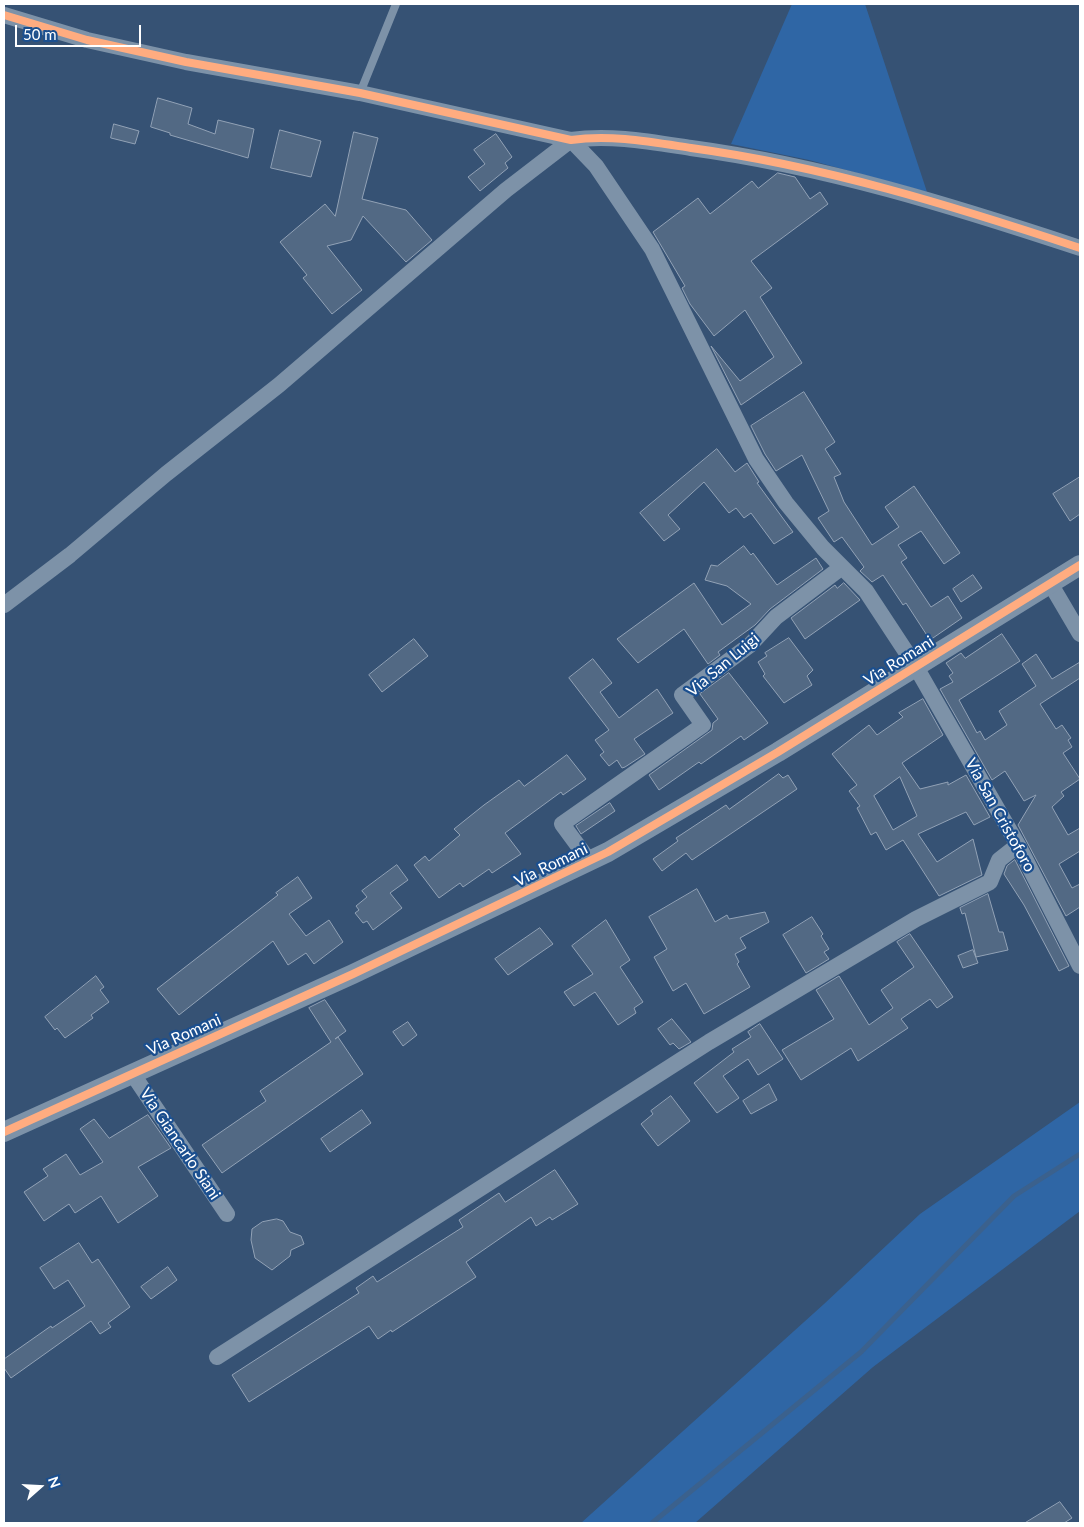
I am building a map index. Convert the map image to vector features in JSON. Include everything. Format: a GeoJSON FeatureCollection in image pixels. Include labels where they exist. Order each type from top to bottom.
{"type":"FeatureCollection","features":[{"type":"Feature","properties":{"kind":"street"},"geometry":{"type":"LineString","coordinates":[[4,15],[87,40],[186,62],[360,93],[571,140],[590,138],[658,143],[740,154],[826,171],[1080,248]]}},
{"type":"Feature","properties":{"kind":"street"},"geometry":{"type":"LineString","coordinates":[[4,605],[70,555],[166,474],[279,385],[506,190],[571,140]]}},
{"type":"Feature","properties":{"kind":"street","name":"Via San Cristoforo"},"geometry":{"type":"LineString","coordinates":[[571,140],[596,166],[652,249],[756,459],[786,503],[823,548],[866,591],[916,667],[1018,845],[1080,966]]}},
{"type":"Feature","properties":{"kind":"street","name":"Via Romani"},"geometry":{"type":"LineString","coordinates":[[4,1132],[353,974],[590,862],[650,830],[1080,565]]}},
{"type":"Feature","properties":{"kind":"street","name":"Via San Luigi"},"geometry":{"type":"LineString","coordinates":[[590,862],[562,824],[703,725],[682,695],[750,645],[776,617],[842,567]]}},
{"type":"Feature","properties":{"kind":"street"},"geometry":{"type":"LineString","coordinates":[[1050,583],[1080,634]]}},
{"type":"Feature","properties":{"kind":"street"},"geometry":{"type":"LineString","coordinates":[[217,1357],[709,1042],[900,928],[990,882],[999,860],[1018,845]]}},
{"type":"Feature","properties":{"kind":"street","name":"Via Giancarlo Siani"},"geometry":{"type":"LineString","coordinates":[[132,1073],[227,1214]]}},
{"type":"Feature","properties":{"kind":"lane"},"geometry":{"type":"LineString","coordinates":[[360,93],[396,4]]}},
{"type":"Feature","properties":{"kind":"shaded area"},"geometry":{"type":"Polygon","coordinates":[[[792,4],[865,4],[927,192],[809,160],[731,144],[792,4]]]}},
{"type":"Feature","properties":{"kind":"shaded area"},"geometry":{"type":"Polygon","coordinates":[[[1080,1102],[1080,1211],[873,1367],[695,1523],[581,1523],[824,1304],[920,1214],[1080,1102]]]}},
{"type":"Feature","properties":{"kind":"building"},"geometry":{"type":"Polygon","coordinates":[[[158,98],[192,108],[188,124],[215,134],[218,120],[254,129],[248,158],[170,135],[170,133],[151,127],[158,98]]]}},
{"type":"Feature","properties":{"kind":"building"},"geometry":{"type":"Polygon","coordinates":[[[114,124],[139,131],[135,144],[111,138],[114,124]]]}},
{"type":"Feature","properties":{"kind":"building"},"geometry":{"type":"Polygon","coordinates":[[[280,130],[321,141],[311,177],[271,168],[280,130]]]}},
{"type":"Feature","properties":{"kind":"building"},"geometry":{"type":"Polygon","coordinates":[[[354,132],[378,138],[362,199],[406,210],[432,240],[406,262],[363,216],[351,240],[327,246],[362,290],[332,314],[303,278],[307,275],[280,242],[325,204],[335,216],[354,132]]]}},
{"type":"Feature","properties":{"kind":"building"},"geometry":{"type":"Polygon","coordinates":[[[496,134],[512,157],[505,163],[508,168],[480,191],[468,177],[485,164],[474,150],[496,134]]]}},
{"type":"Feature","properties":{"kind":"building"},"geometry":{"type":"Polygon","coordinates":[[[778,173],[795,177],[810,199],[820,192],[828,204],[751,261],[772,288],[760,297],[802,363],[741,405],[711,346],[740,381],[774,357],[745,310],[714,336],[690,304],[682,288],[685,286],[653,232],[698,198],[710,214],[752,181],[758,188],[778,173]]]}},
{"type":"Feature","properties":{"kind":"building"},"geometry":{"type":"Polygon","coordinates":[[[804,392],[835,442],[825,449],[841,474],[834,477],[844,502],[872,545],[899,527],[885,507],[914,486],[960,553],[944,564],[921,531],[898,545],[907,558],[901,562],[931,607],[948,596],[962,618],[930,640],[906,603],[903,605],[883,575],[872,582],[860,571],[864,567],[842,537],[834,542],[818,518],[829,511],[802,455],[776,471],[765,454],[751,426],[804,392]]]}},
{"type":"Feature","properties":{"kind":"building"},"geometry":{"type":"Polygon","coordinates":[[[717,449],[735,472],[747,463],[759,482],[757,483],[793,532],[774,544],[751,513],[744,518],[736,508],[729,513],[704,482],[668,515],[680,529],[664,541],[640,513],[717,449]]]}},
{"type":"Feature","properties":{"kind":"building"},"geometry":{"type":"Polygon","coordinates":[[[1080,477],[1080,514],[1070,521],[1053,494],[1080,477]]]}},
{"type":"Feature","properties":{"kind":"building"},"geometry":{"type":"Polygon","coordinates":[[[744,546],[751,555],[753,553],[777,585],[816,558],[823,569],[770,609],[755,625],[718,652],[720,655],[708,664],[684,629],[638,663],[617,639],[694,583],[722,625],[751,604],[727,586],[705,580],[711,565],[717,566],[744,546]]]}},
{"type":"Feature","properties":{"kind":"building"},"geometry":{"type":"Polygon","coordinates":[[[973,575],[982,588],[961,602],[953,589],[973,575]]]}},
{"type":"Feature","properties":{"kind":"building"},"geometry":{"type":"Polygon","coordinates":[[[844,583],[860,600],[805,639],[791,618],[835,585],[837,588],[844,583]]]}},
{"type":"Feature","properties":{"kind":"building"},"geometry":{"type":"Polygon","coordinates":[[[1002,634],[1020,661],[959,700],[977,733],[980,731],[985,740],[1007,725],[999,711],[1036,686],[1022,664],[1036,654],[1052,679],[1080,662],[1080,678],[1040,704],[1056,729],[1062,725],[1071,738],[1068,740],[1072,747],[1063,753],[1080,779],[1061,792],[1064,796],[1052,807],[1068,835],[1080,828],[1080,851],[1059,864],[1072,888],[1080,884],[1080,907],[1066,916],[1018,825],[1036,795],[1024,801],[1005,771],[992,780],[940,689],[953,682],[949,676],[953,673],[946,663],[961,653],[965,658],[1002,634]]]}},
{"type":"Feature","properties":{"kind":"building"},"geometry":{"type":"Polygon","coordinates":[[[789,638],[813,670],[807,676],[812,685],[784,703],[763,676],[765,674],[758,662],[767,656],[765,653],[789,638]]]}},
{"type":"Feature","properties":{"kind":"building"},"geometry":{"type":"Polygon","coordinates":[[[414,639],[428,656],[382,692],[369,675],[414,639]]]}},
{"type":"Feature","properties":{"kind":"building"},"geometry":{"type":"Polygon","coordinates":[[[593,659],[612,683],[600,692],[619,718],[657,689],[673,713],[634,739],[645,754],[622,768],[617,760],[609,766],[600,755],[604,752],[595,740],[609,730],[569,678],[593,659]]]}},
{"type":"Feature","properties":{"kind":"building"},"geometry":{"type":"Polygon","coordinates":[[[729,673],[768,723],[744,740],[741,736],[659,790],[649,775],[712,730],[713,723],[718,719],[700,694],[729,673]]]}},
{"type":"Feature","properties":{"kind":"building"},"geometry":{"type":"Polygon","coordinates":[[[923,699],[943,735],[902,763],[920,789],[948,782],[948,785],[966,775],[990,817],[974,825],[966,812],[918,834],[937,862],[973,839],[982,875],[939,896],[903,840],[886,850],[876,832],[871,835],[857,808],[860,806],[849,791],[857,785],[832,754],[869,725],[877,735],[903,717],[899,713],[923,699]],[[900,777],[874,796],[893,830],[917,816],[900,777]]]}},
{"type":"Feature","properties":{"kind":"building"},"geometry":{"type":"Polygon","coordinates":[[[567,755],[586,779],[563,795],[561,792],[505,833],[521,854],[492,873],[489,869],[463,887],[460,883],[439,898],[414,865],[425,856],[429,861],[460,835],[454,829],[484,805],[519,780],[524,786],[567,755]]]}},
{"type":"Feature","properties":{"kind":"building"},"geometry":{"type":"Polygon","coordinates":[[[779,774],[783,778],[788,775],[797,789],[692,860],[686,853],[662,871],[653,859],[678,841],[676,838],[726,805],[729,809],[779,774]]]}},
{"type":"Feature","properties":{"kind":"building"},"geometry":{"type":"Polygon","coordinates":[[[610,803],[615,811],[581,834],[576,826],[610,803]]]}},
{"type":"Feature","properties":{"kind":"building"},"geometry":{"type":"Polygon","coordinates":[[[1015,860],[1069,966],[1059,971],[1024,905],[1004,874],[1007,866],[1015,860]]]}},
{"type":"Feature","properties":{"kind":"building"},"geometry":{"type":"Polygon","coordinates":[[[397,865],[408,880],[390,893],[402,908],[373,930],[367,921],[363,923],[355,913],[359,910],[356,906],[367,897],[362,891],[397,865]]]}},
{"type":"Feature","properties":{"kind":"building"},"geometry":{"type":"Polygon","coordinates":[[[298,877],[312,898],[289,914],[306,936],[329,920],[343,942],[314,964],[306,953],[288,965],[273,941],[179,1015],[157,989],[278,895],[276,893],[298,877]]]}},
{"type":"Feature","properties":{"kind":"building"},"geometry":{"type":"Polygon","coordinates":[[[697,889],[715,922],[727,915],[729,919],[765,912],[769,922],[740,938],[746,948],[735,954],[739,962],[737,964],[750,987],[704,1014],[686,983],[673,991],[654,957],[667,949],[649,917],[697,889]]]}},
{"type":"Feature","properties":{"kind":"building"},"geometry":{"type":"Polygon","coordinates":[[[988,894],[999,932],[1003,932],[1008,950],[976,957],[965,913],[962,914],[960,908],[988,894]]]}},
{"type":"Feature","properties":{"kind":"building"},"geometry":{"type":"Polygon","coordinates":[[[812,917],[823,934],[821,936],[829,949],[824,952],[829,959],[806,973],[783,935],[812,917]]]}},
{"type":"Feature","properties":{"kind":"building"},"geometry":{"type":"Polygon","coordinates":[[[606,920],[630,960],[620,967],[643,1002],[634,1008],[636,1013],[618,1025],[595,992],[574,1006],[564,992],[593,974],[572,946],[606,920]]]}},
{"type":"Feature","properties":{"kind":"building"},"geometry":{"type":"Polygon","coordinates":[[[540,928],[553,944],[508,975],[495,959],[540,928]]]}},
{"type":"Feature","properties":{"kind":"building"},"geometry":{"type":"Polygon","coordinates":[[[910,934],[953,997],[937,1008],[930,999],[901,1019],[908,1028],[858,1061],[851,1048],[801,1080],[782,1050],[834,1019],[816,990],[839,976],[869,1025],[893,1008],[881,990],[914,967],[897,942],[910,934]]]}},
{"type":"Feature","properties":{"kind":"building"},"geometry":{"type":"Polygon","coordinates":[[[973,950],[978,963],[963,968],[958,956],[973,950]]]}},
{"type":"Feature","properties":{"kind":"building"},"geometry":{"type":"Polygon","coordinates":[[[96,976],[104,987],[100,990],[109,1002],[91,1015],[93,1018],[65,1038],[57,1028],[55,1030],[45,1017],[96,976]]]}},
{"type":"Feature","properties":{"kind":"building"},"geometry":{"type":"Polygon","coordinates":[[[325,1000],[346,1031],[335,1039],[338,1037],[363,1074],[222,1173],[202,1145],[266,1101],[260,1091],[331,1042],[309,1008],[325,1000]]]}},
{"type":"Feature","properties":{"kind":"building"},"geometry":{"type":"Polygon","coordinates":[[[672,1019],[691,1042],[679,1049],[673,1043],[670,1045],[658,1029],[672,1019]]]}},
{"type":"Feature","properties":{"kind":"building"},"geometry":{"type":"Polygon","coordinates":[[[408,1022],[417,1035],[403,1046],[393,1032],[408,1022]]]}},
{"type":"Feature","properties":{"kind":"building"},"geometry":{"type":"Polygon","coordinates":[[[760,1024],[783,1059],[758,1075],[748,1059],[723,1076],[739,1098],[717,1113],[694,1083],[734,1052],[732,1049],[751,1037],[748,1032],[760,1024]]]}},
{"type":"Feature","properties":{"kind":"building"},"geometry":{"type":"Polygon","coordinates":[[[769,1084],[777,1100],[751,1114],[743,1101],[769,1084]]]}},
{"type":"Feature","properties":{"kind":"building"},"geometry":{"type":"Polygon","coordinates":[[[671,1096],[690,1121],[658,1146],[641,1124],[653,1114],[651,1111],[671,1096]]]}},
{"type":"Feature","properties":{"kind":"building"},"geometry":{"type":"Polygon","coordinates":[[[362,1110],[371,1123],[330,1152],[321,1139],[362,1110]]]}},
{"type":"Feature","properties":{"kind":"building"},"geometry":{"type":"Polygon","coordinates":[[[148,1115],[171,1148],[138,1167],[158,1196],[118,1223],[101,1196],[75,1213],[69,1204],[44,1221],[24,1192],[48,1176],[43,1169],[66,1154],[80,1175],[103,1162],[80,1129],[94,1119],[109,1138],[148,1115]]]}},
{"type":"Feature","properties":{"kind":"building"},"geometry":{"type":"Polygon","coordinates":[[[555,1170],[578,1204],[552,1220],[550,1217],[536,1226],[531,1217],[466,1262],[476,1277],[392,1332],[391,1330],[378,1339],[369,1326],[249,1402],[232,1375],[359,1293],[356,1288],[373,1276],[377,1282],[463,1227],[459,1220],[499,1193],[505,1202],[555,1170]]]}},
{"type":"Feature","properties":{"kind":"building"},"geometry":{"type":"Polygon","coordinates":[[[277,1219],[283,1221],[290,1232],[301,1236],[304,1244],[291,1250],[290,1256],[272,1270],[255,1258],[251,1240],[252,1229],[262,1222],[277,1219]]]}},
{"type":"Feature","properties":{"kind":"building"},"geometry":{"type":"Polygon","coordinates":[[[79,1243],[92,1263],[98,1259],[130,1307],[108,1323],[111,1327],[100,1334],[91,1321],[11,1378],[4,1368],[4,1359],[51,1326],[52,1328],[85,1306],[68,1280],[54,1289],[40,1268],[79,1243]]]}},
{"type":"Feature","properties":{"kind":"building"},"geometry":{"type":"Polygon","coordinates":[[[168,1267],[177,1280],[151,1299],[141,1287],[168,1267]]]}},
{"type":"Feature","properties":{"kind":"building"},"geometry":{"type":"Polygon","coordinates":[[[1060,1502],[1072,1518],[1064,1523],[1025,1523],[1060,1502]]]}},
{"type":"Feature","properties":{"kind":"waterway"},"geometry":{"type":"LineString","coordinates":[[652,1523],[861,1352],[1014,1196],[1080,1154]]}},
{"type":"Feature","properties":{"kind":"cycle path"},"geometry":{"type":"LineString","coordinates":[[4,15],[87,40],[186,62],[360,93],[571,140],[616,138],[646,141],[790,165],[888,189],[1080,248]]}},
{"type":"Feature","properties":{"kind":"cycle path"},"geometry":{"type":"LineString","coordinates":[[4,1132],[353,974],[608,852],[778,752],[1080,565]]}}]}
